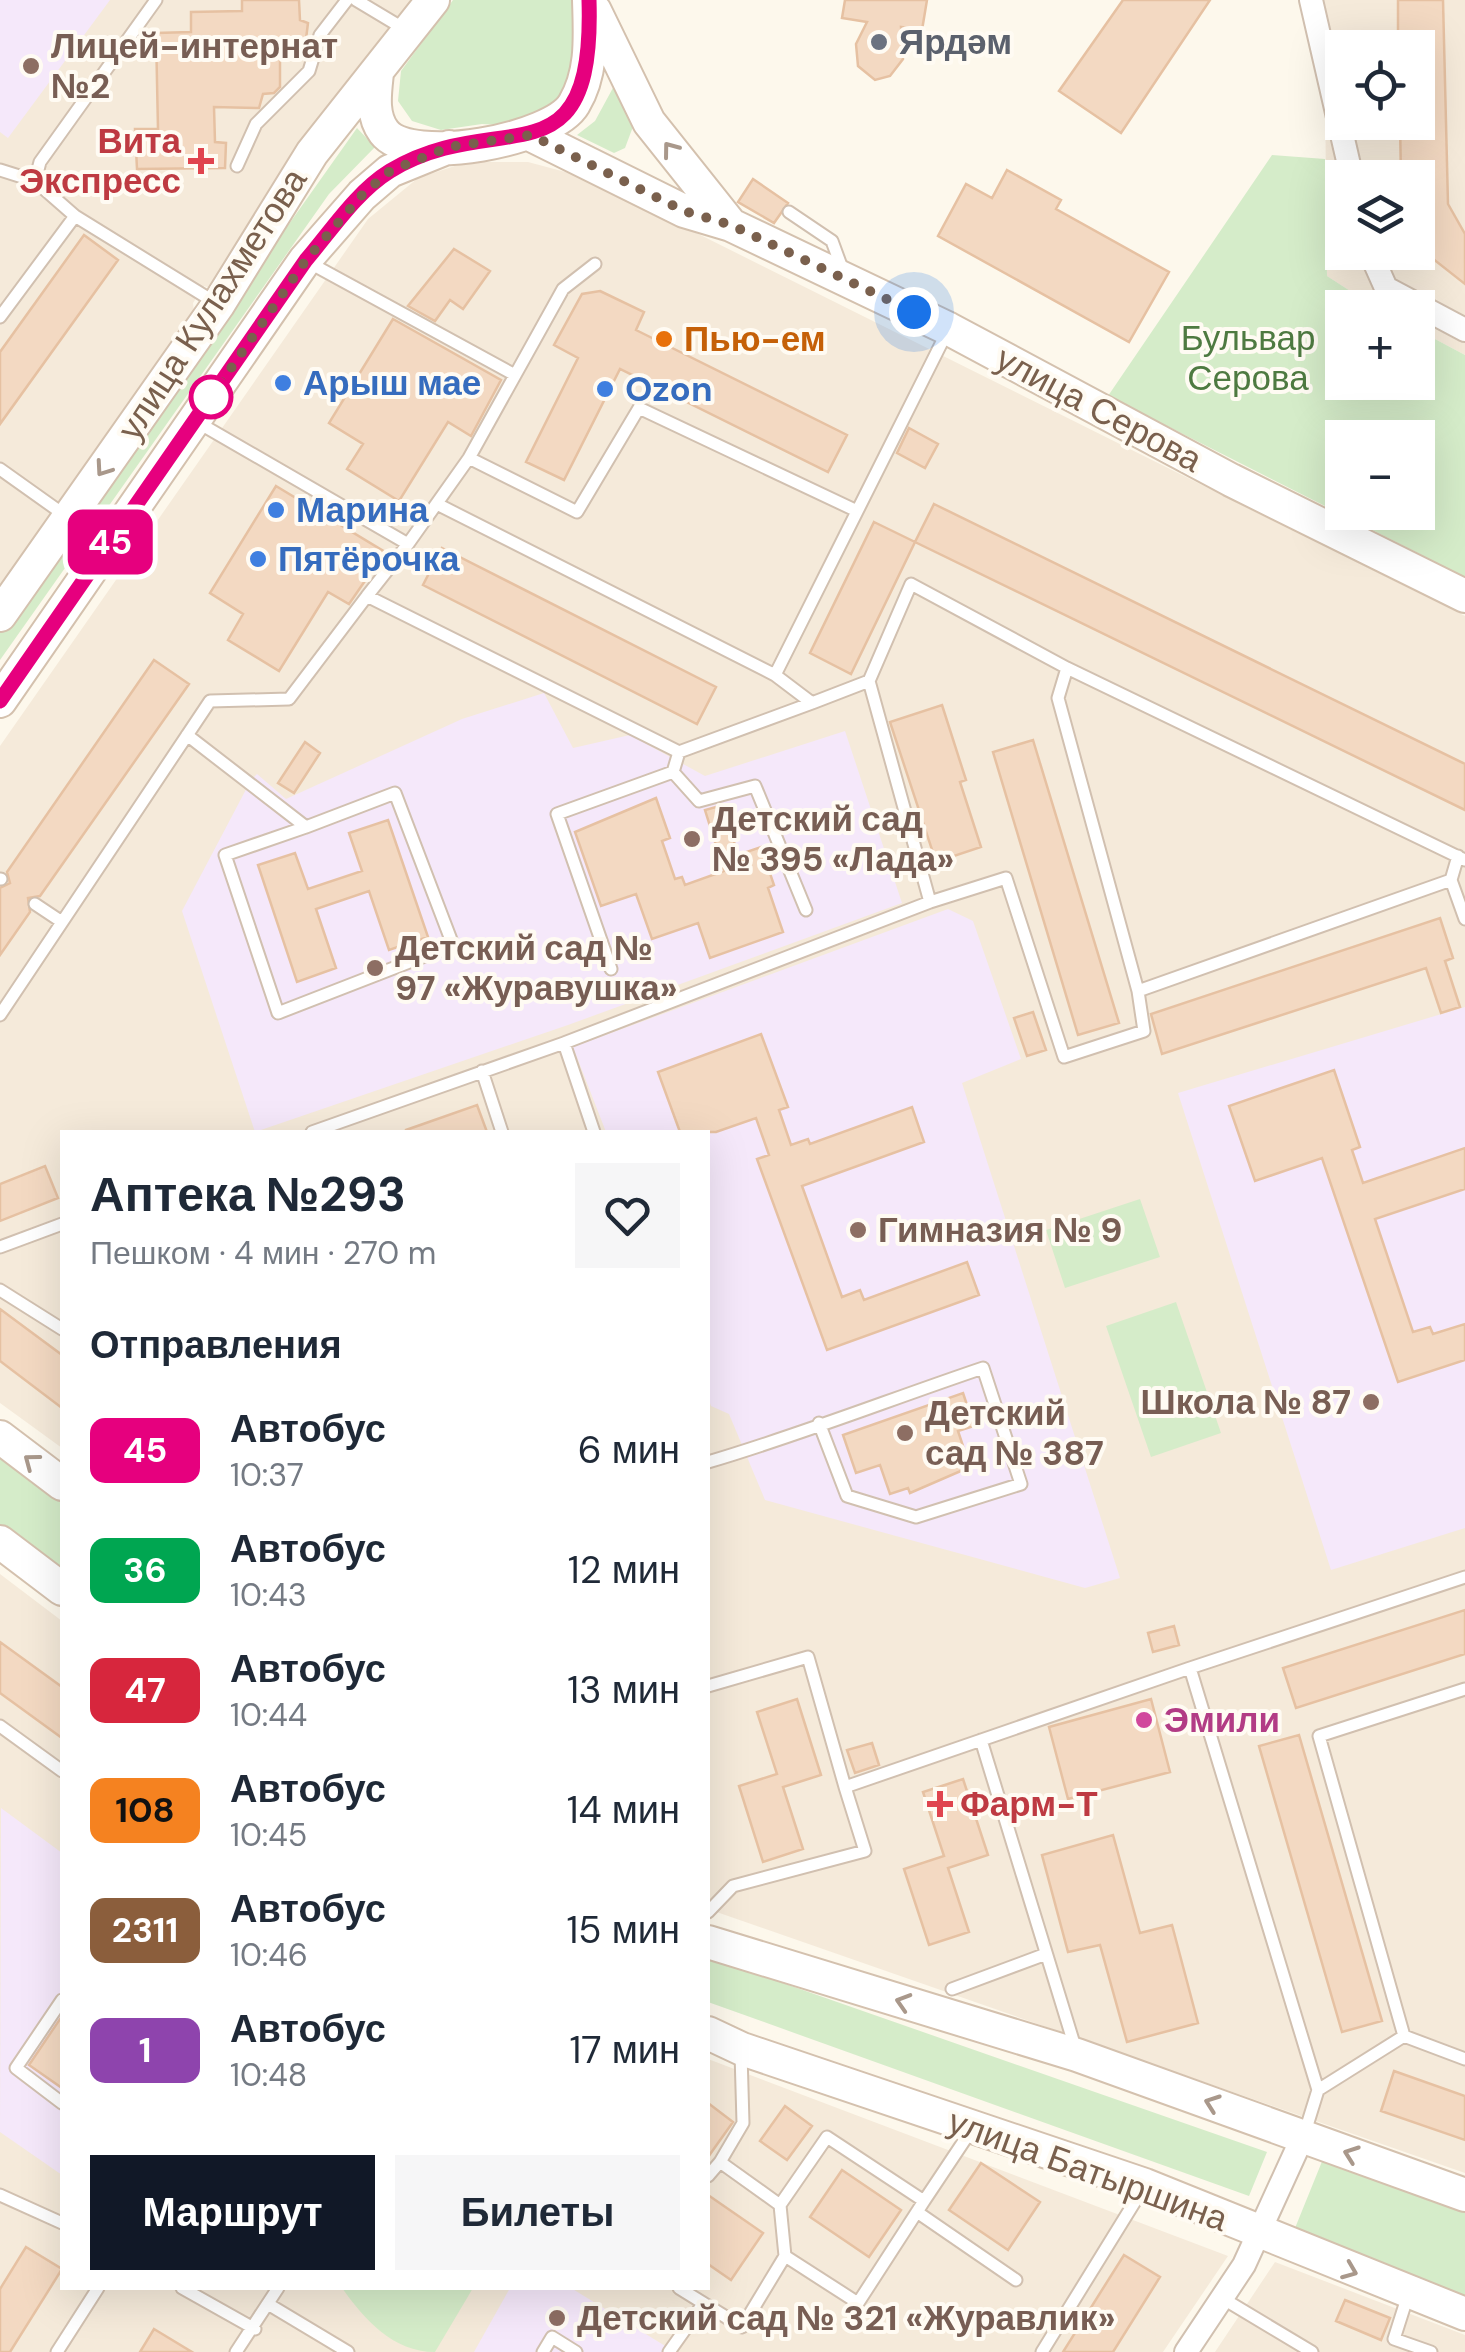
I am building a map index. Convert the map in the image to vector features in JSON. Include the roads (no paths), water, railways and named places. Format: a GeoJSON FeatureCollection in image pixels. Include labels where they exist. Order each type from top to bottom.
{"type":"FeatureCollection","features":[{"type":"Feature","properties":{"kind":"street","name":"улица Кулахметова"},"geometry":{"type":"LineString","coordinates":[[0,615],[218,304],[312,153],[433,0]]}},
{"type":"Feature","properties":{"kind":"street"},"geometry":{"type":"LineString","coordinates":[[378,73],[374,102],[384,132],[404,146],[449,147],[531,135],[554,125],[573,107],[587,74],[590,0]]}},
{"type":"Feature","properties":{"kind":"street","name":"улица Серова"},"geometry":{"type":"LineString","coordinates":[[590,0],[650,122],[731,225]]}},
{"type":"Feature","properties":{"kind":"street"},"geometry":{"type":"LineString","coordinates":[[1311,0],[1348,160]]}},
{"type":"Feature","properties":{"kind":"street","name":"улица Серова"},"geometry":{"type":"LineString","coordinates":[[531,135],[684,211],[731,225],[949,329],[1231,480],[1465,596]]}},
{"type":"Feature","properties":{"kind":"street","name":"улица Кулахметова"},"geometry":{"type":"LineString","coordinates":[[0,701],[306,260],[362,195],[390,171],[449,147]]}},
{"type":"Feature","properties":{"kind":"street"},"geometry":{"type":"LineString","coordinates":[[1380,270],[1386,288],[1465,330]]}},
{"type":"Feature","properties":{"kind":"street"},"geometry":{"type":"LineString","coordinates":[[0,1437],[60,1482]]}},
{"type":"Feature","properties":{"kind":"street"},"geometry":{"type":"LineString","coordinates":[[0,1542],[60,1587]]}},
{"type":"Feature","properties":{"kind":"street"},"geometry":{"type":"LineString","coordinates":[[710,1943],[1077,2055],[1465,2195]]}},
{"type":"Feature","properties":{"kind":"street","name":"улица Батыршина"},"geometry":{"type":"LineString","coordinates":[[710,2033],[742,2049],[1145,2186],[1408,2295],[1465,2314]]}},
{"type":"Feature","properties":{"kind":"street"},"geometry":{"type":"LineString","coordinates":[[1186,2352],[1260,2234],[1304,2136]]}},
{"type":"Feature","properties":{"kind":"lane"},"geometry":{"type":"LineString","coordinates":[[35,181],[40,162],[156,0]]}},
{"type":"Feature","properties":{"kind":"lane"},"geometry":{"type":"LineString","coordinates":[[237,166],[256,124],[309,72],[320,35],[347,0]]}},
{"type":"Feature","properties":{"kind":"lane"},"geometry":{"type":"LineString","coordinates":[[356,0],[410,32]]}},
{"type":"Feature","properties":{"kind":"lane"},"geometry":{"type":"LineString","coordinates":[[0,170],[35,181],[74,216],[218,304]]}},
{"type":"Feature","properties":{"kind":"lane"},"geometry":{"type":"LineString","coordinates":[[788,212],[832,240],[846,280]]}},
{"type":"Feature","properties":{"kind":"lane"},"geometry":{"type":"LineString","coordinates":[[0,318],[74,216]]}},
{"type":"Feature","properties":{"kind":"lane"},"geometry":{"type":"LineString","coordinates":[[306,260],[515,375]]}},
{"type":"Feature","properties":{"kind":"lane"},"geometry":{"type":"LineString","coordinates":[[0,1015],[210,701],[289,699],[469,458],[563,289],[596,264]]}},
{"type":"Feature","properties":{"kind":"lane"},"geometry":{"type":"LineString","coordinates":[[776,674],[949,329]]}},
{"type":"Feature","properties":{"kind":"lane"},"geometry":{"type":"LineString","coordinates":[[469,458],[577,512],[639,408],[857,512]]}},
{"type":"Feature","properties":{"kind":"lane"},"geometry":{"type":"LineString","coordinates":[[194,421],[408,544]]}},
{"type":"Feature","properties":{"kind":"lane"},"geometry":{"type":"LineString","coordinates":[[0,469],[68,518]]}},
{"type":"Feature","properties":{"kind":"lane"},"geometry":{"type":"LineString","coordinates":[[437,504],[776,674],[812,702]]}},
{"type":"Feature","properties":{"kind":"lane"},"geometry":{"type":"LineString","coordinates":[[930,902],[869,681],[911,584],[1067,668],[1462,858],[1452,880],[1465,919]]}},
{"type":"Feature","properties":{"kind":"lane"},"geometry":{"type":"LineString","coordinates":[[367,596],[679,752],[869,681]]}},
{"type":"Feature","properties":{"kind":"lane"},"geometry":{"type":"LineString","coordinates":[[318,1130],[564,1043],[930,902],[1006,878],[1064,1057],[1144,1030],[1138,992],[1058,698],[1067,668]]}},
{"type":"Feature","properties":{"kind":"lane"},"geometry":{"type":"LineString","coordinates":[[187,734],[306,826]]}},
{"type":"Feature","properties":{"kind":"lane"},"geometry":{"type":"LineString","coordinates":[[673,772],[679,752]]}},
{"type":"Feature","properties":{"kind":"lane"},"geometry":{"type":"LineString","coordinates":[[673,772],[699,802],[756,786],[806,910]]}},
{"type":"Feature","properties":{"kind":"lane"},"geometry":{"type":"LineString","coordinates":[[610,969],[558,814],[673,772]]}},
{"type":"Feature","properties":{"kind":"lane"},"geometry":{"type":"LineString","coordinates":[[395,794],[453,945],[278,1013],[225,855],[306,826],[395,794]]}},
{"type":"Feature","properties":{"kind":"lane"},"geometry":{"type":"LineString","coordinates":[[1138,992],[1452,880]]}},
{"type":"Feature","properties":{"kind":"lane"},"geometry":{"type":"LineString","coordinates":[[35,904],[62,922]]}},
{"type":"Feature","properties":{"kind":"lane"},"geometry":{"type":"LineString","coordinates":[[564,1043],[593,1130]]}},
{"type":"Feature","properties":{"kind":"lane"},"geometry":{"type":"LineString","coordinates":[[482,1071],[501,1130]]}},
{"type":"Feature","properties":{"kind":"lane"},"geometry":{"type":"LineString","coordinates":[[0,1247],[60,1225]]}},
{"type":"Feature","properties":{"kind":"lane"},"geometry":{"type":"LineString","coordinates":[[0,1290],[60,1328]]}},
{"type":"Feature","properties":{"kind":"lane"},"geometry":{"type":"LineString","coordinates":[[710,1461],[819,1423],[983,1368],[1021,1484],[916,1517],[847,1496],[819,1423]]}},
{"type":"Feature","properties":{"kind":"lane"},"geometry":{"type":"LineString","coordinates":[[846,1788],[1465,1577]]}},
{"type":"Feature","properties":{"kind":"lane"},"geometry":{"type":"LineString","coordinates":[[710,1685],[808,1658],[865,1852],[733,1886],[710,1910]]}},
{"type":"Feature","properties":{"kind":"lane"},"geometry":{"type":"LineString","coordinates":[[1190,1668],[1318,2090],[1304,2136]]}},
{"type":"Feature","properties":{"kind":"lane"},"geometry":{"type":"LineString","coordinates":[[1404,2036],[1319,1736],[1465,1689]]}},
{"type":"Feature","properties":{"kind":"lane"},"geometry":{"type":"LineString","coordinates":[[0,1726],[60,1770]]}},
{"type":"Feature","properties":{"kind":"lane"},"geometry":{"type":"LineString","coordinates":[[981,1740],[1077,2055]]}},
{"type":"Feature","properties":{"kind":"lane"},"geometry":{"type":"LineString","coordinates":[[952,1989],[1046,1954]]}},
{"type":"Feature","properties":{"kind":"lane"},"geometry":{"type":"LineString","coordinates":[[60,2003],[16,2068],[60,2101]]}},
{"type":"Feature","properties":{"kind":"lane"},"geometry":{"type":"LineString","coordinates":[[1318,2090],[1404,2036]]}},
{"type":"Feature","properties":{"kind":"lane"},"geometry":{"type":"LineString","coordinates":[[1404,2036],[1465,2059]]}},
{"type":"Feature","properties":{"kind":"lane"},"geometry":{"type":"LineString","coordinates":[[710,2174],[743,2123],[738,2064],[742,2049]]}},
{"type":"Feature","properties":{"kind":"lane"},"geometry":{"type":"LineString","coordinates":[[785,2256],[858,2303],[974,2126]]}},
{"type":"Feature","properties":{"kind":"lane"},"geometry":{"type":"LineString","coordinates":[[682,2290],[742,2327],[785,2256],[780,2205],[828,2137],[1016,2280]]}},
{"type":"Feature","properties":{"kind":"lane"},"geometry":{"type":"LineString","coordinates":[[720,2162],[780,2205]]}},
{"type":"Feature","properties":{"kind":"lane"},"geometry":{"type":"LineString","coordinates":[[1042,2352],[1145,2186]]}},
{"type":"Feature","properties":{"kind":"lane"},"geometry":{"type":"LineString","coordinates":[[0,2195],[60,2222]]}},
{"type":"Feature","properties":{"kind":"lane"},"geometry":{"type":"LineString","coordinates":[[56,2352],[97,2290]]}},
{"type":"Feature","properties":{"kind":"lane"},"geometry":{"type":"LineString","coordinates":[[186,2290],[255,2329]]}},
{"type":"Feature","properties":{"kind":"lane"},"geometry":{"type":"LineString","coordinates":[[236,2352],[255,2329],[277,2290]]}},
{"type":"Feature","properties":{"kind":"lane"},"geometry":{"type":"LineString","coordinates":[[1408,2295],[1394,2339],[1431,2352]]}},
{"type":"Feature","properties":{"kind":"lane"},"geometry":{"type":"LineString","coordinates":[[1222,2298],[1312,2352]]}},
{"type":"Feature","properties":{"kind":"lane"},"geometry":{"type":"LineString","coordinates":[[268,2304],[348,2352]]}},
{"type":"Feature","properties":{"kind":"lane"},"geometry":{"type":"LineString","coordinates":[[669,2352],[703,2304]]}},
{"type":"Feature","properties":{"kind":"lane"},"geometry":{"type":"LineString","coordinates":[[543,2352],[552,2337],[576,2352]]}},
{"type":"Feature","properties":{"kind":"place","name":"Ярдәм"},"geometry":{"type":"Point","coordinates":[879,42]}},
{"type":"Feature","properties":{"kind":"place","name":"Лицей-интернат №2"},"geometry":{"type":"Point","coordinates":[31,66]}},
{"type":"Feature","properties":{"kind":"place","name":"Вита Экспресс"},"geometry":{"type":"Point","coordinates":[201,161]}},
{"type":"Feature","properties":{"kind":"place","name":"Пью-ем"},"geometry":{"type":"Point","coordinates":[664,339]}},
{"type":"Feature","properties":{"kind":"place","name":"Арыш мае"},"geometry":{"type":"Point","coordinates":[283,383]}},
{"type":"Feature","properties":{"kind":"place","name":"Ozon"},"geometry":{"type":"Point","coordinates":[605,389]}},
{"type":"Feature","properties":{"kind":"place","name":"Марина"},"geometry":{"type":"Point","coordinates":[276,510]}},
{"type":"Feature","properties":{"kind":"place","name":"Пятёрочка"},"geometry":{"type":"Point","coordinates":[258,559]}},
{"type":"Feature","properties":{"kind":"place","name":"Детский сад № 395 «Лада»"},"geometry":{"type":"Point","coordinates":[692,839]}},
{"type":"Feature","properties":{"kind":"place","name":"Детский сад № 97 «Журавушка»"},"geometry":{"type":"Point","coordinates":[375,968]}},
{"type":"Feature","properties":{"kind":"place","name":"Гимназия № 9"},"geometry":{"type":"Point","coordinates":[858,1230]}},
{"type":"Feature","properties":{"kind":"place","name":"Школа № 87"},"geometry":{"type":"Point","coordinates":[1371,1402]}},
{"type":"Feature","properties":{"kind":"place","name":"Детский сад № 387"},"geometry":{"type":"Point","coordinates":[905,1433]}},
{"type":"Feature","properties":{"kind":"place","name":"Эмили"},"geometry":{"type":"Point","coordinates":[1144,1720]}},
{"type":"Feature","properties":{"kind":"place","name":"Фарм-Т"},"geometry":{"type":"Point","coordinates":[940,1804]}},
{"type":"Feature","properties":{"kind":"place","name":"Детский сад № 321 «Журавлик»"},"geometry":{"type":"Point","coordinates":[557,2318]}},
{"type":"Feature","properties":{"kind":"park label","name":"Бульвар Серова"},"geometry":{"type":"Point","coordinates":[1248,358]}}]}
